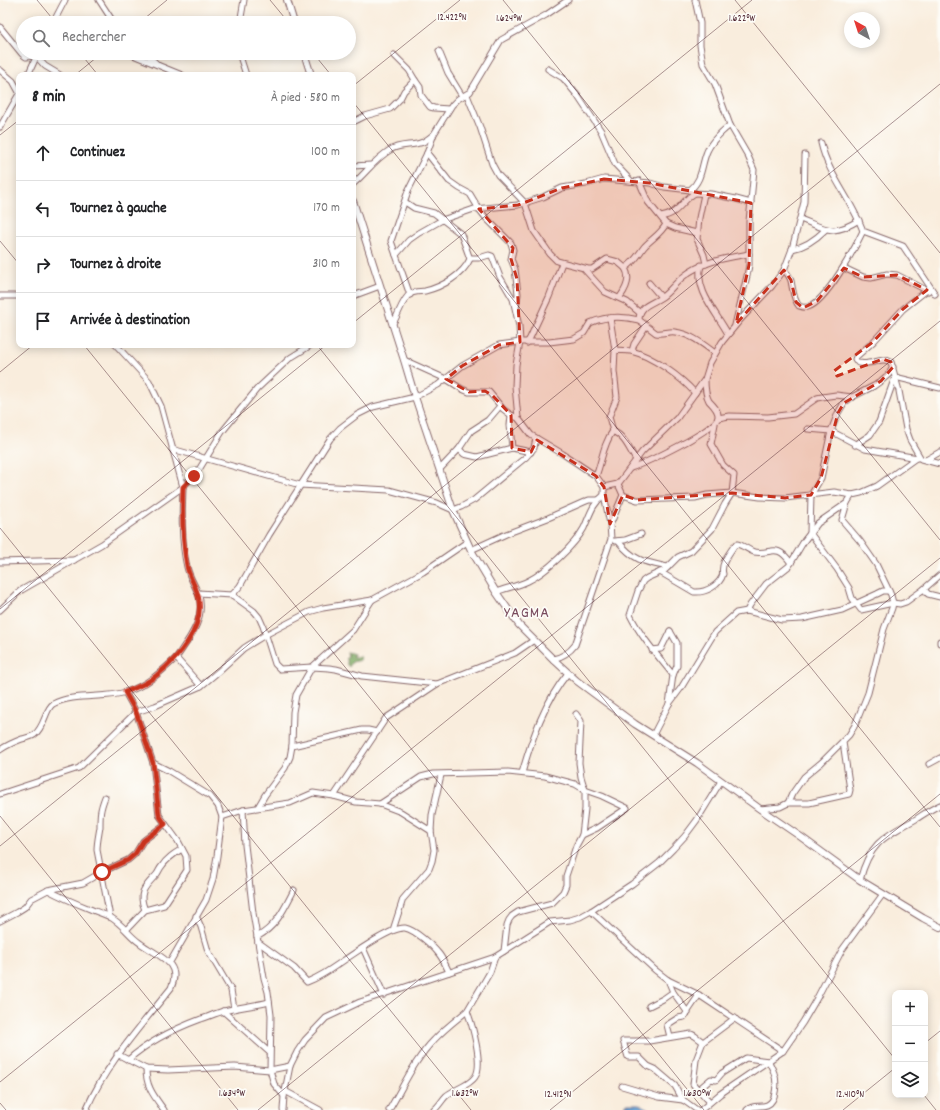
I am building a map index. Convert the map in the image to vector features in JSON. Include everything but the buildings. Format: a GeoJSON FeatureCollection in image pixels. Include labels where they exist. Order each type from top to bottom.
{"type":"FeatureCollection","features":[{"type":"Feature","properties":{"kind":"street"},"geometry":{"type":"LineString","coordinates":[[57,16],[65,0]]}},
{"type":"Feature","properties":{"kind":"street"},"geometry":{"type":"LineString","coordinates":[[99,0],[109,16]]}},
{"type":"Feature","properties":{"kind":"street"},"geometry":{"type":"LineString","coordinates":[[241,16],[244,0]]}},
{"type":"Feature","properties":{"kind":"street"},"geometry":{"type":"LineString","coordinates":[[287,0],[292,16]]}},
{"type":"Feature","properties":{"kind":"street"},"geometry":{"type":"LineString","coordinates":[[410,295],[391,241],[412,181],[427,153],[434,134],[455,102],[472,90],[503,38],[506,38],[546,15],[568,0]]}},
{"type":"Feature","properties":{"kind":"street"},"geometry":{"type":"LineString","coordinates":[[695,0],[700,23],[701,57],[715,84],[730,125],[752,164],[754,175],[751,203],[748,276],[735,326]]}},
{"type":"Feature","properties":{"kind":"street"},"geometry":{"type":"LineString","coordinates":[[0,27],[16,47]]}},
{"type":"Feature","properties":{"kind":"street"},"geometry":{"type":"LineString","coordinates":[[439,51],[450,77],[465,96],[495,170],[507,186],[525,203],[534,231],[550,254],[562,263],[583,269],[592,269],[608,259],[618,262],[625,268],[628,275],[625,290],[620,297]]}},
{"type":"Feature","properties":{"kind":"street"},"geometry":{"type":"LineString","coordinates":[[394,55],[409,70],[416,80],[420,87],[421,95],[430,107],[449,109]]}},
{"type":"Feature","properties":{"kind":"street"},"geometry":{"type":"LineString","coordinates":[[29,72],[35,60]]}},
{"type":"Feature","properties":{"kind":"street"},"geometry":{"type":"LineString","coordinates":[[41,60],[46,66],[55,72]]}},
{"type":"Feature","properties":{"kind":"street"},"geometry":{"type":"LineString","coordinates":[[145,60],[174,72]]}},
{"type":"Feature","properties":{"kind":"street"},"geometry":{"type":"LineString","coordinates":[[153,60],[159,66]]}},
{"type":"Feature","properties":{"kind":"street"},"geometry":{"type":"LineString","coordinates":[[241,60],[245,72]]}},
{"type":"Feature","properties":{"kind":"street"},"geometry":{"type":"LineString","coordinates":[[306,60],[310,72]]}},
{"type":"Feature","properties":{"kind":"street"},"geometry":{"type":"LineString","coordinates":[[548,69],[563,78],[578,94],[601,131],[616,164],[630,180]]}},
{"type":"Feature","properties":{"kind":"street"},"geometry":{"type":"LineString","coordinates":[[0,70],[13,80],[16,86]]}},
{"type":"Feature","properties":{"kind":"street"},"geometry":{"type":"LineString","coordinates":[[356,120],[365,116],[390,109],[400,99],[404,91],[416,80]]}},
{"type":"Feature","properties":{"kind":"street"},"geometry":{"type":"LineString","coordinates":[[0,126],[16,98]]}},
{"type":"Feature","properties":{"kind":"street"},"geometry":{"type":"LineString","coordinates":[[690,190],[700,178],[710,146],[720,133],[730,125]]}},
{"type":"Feature","properties":{"kind":"street"},"geometry":{"type":"LineString","coordinates":[[356,181],[370,166],[393,148],[421,143],[434,134]]}},
{"type":"Feature","properties":{"kind":"street"},"geometry":{"type":"LineString","coordinates":[[821,143],[830,167],[863,230],[903,246],[935,294],[897,276],[887,274],[871,278],[863,277],[844,268]]}},
{"type":"Feature","properties":{"kind":"street"},"geometry":{"type":"LineString","coordinates":[[427,153],[449,180],[470,194],[478,209],[506,238],[513,248],[511,259],[515,269],[518,294],[516,309]]}},
{"type":"Feature","properties":{"kind":"street"},"geometry":{"type":"LineString","coordinates":[[604,487],[618,484],[647,446],[677,418],[704,379],[715,353],[728,334],[772,286],[784,270],[792,250],[804,202],[805,155]]}},
{"type":"Feature","properties":{"kind":"street"},"geometry":{"type":"LineString","coordinates":[[356,166],[370,166]]}},
{"type":"Feature","properties":{"kind":"street"},"geometry":{"type":"LineString","coordinates":[[396,255],[409,240],[442,220],[478,209],[511,206],[525,203],[568,186],[586,184],[604,179],[639,181],[751,203]]}},
{"type":"Feature","properties":{"kind":"street"},"geometry":{"type":"LineString","coordinates":[[639,181],[648,202],[666,224],[682,230],[697,232]]}},
{"type":"Feature","properties":{"kind":"street"},"geometry":{"type":"LineString","coordinates":[[661,217],[675,212],[695,193]]}},
{"type":"Feature","properties":{"kind":"street"},"geometry":{"type":"LineString","coordinates":[[704,194],[697,232],[698,243],[704,255],[700,274],[705,294],[728,334]]}},
{"type":"Feature","properties":{"kind":"street"},"geometry":{"type":"LineString","coordinates":[[392,323],[402,304],[410,295],[448,282],[467,265],[470,258],[461,234],[430,211],[414,208],[405,202]]}},
{"type":"Feature","properties":{"kind":"street"},"geometry":{"type":"LineString","coordinates":[[356,210],[415,397],[453,510],[471,550],[496,592],[519,625],[568,673],[635,724],[721,781],[860,880],[940,927]]}},
{"type":"Feature","properties":{"kind":"street"},"geometry":{"type":"LineString","coordinates":[[800,219],[825,230],[843,228],[859,220]]}},
{"type":"Feature","properties":{"kind":"street"},"geometry":{"type":"LineString","coordinates":[[625,268],[633,263],[644,248],[663,230],[666,224]]}},
{"type":"Feature","properties":{"kind":"street"},"geometry":{"type":"LineString","coordinates":[[792,250],[808,244],[825,230]]}},
{"type":"Feature","properties":{"kind":"street"},"geometry":{"type":"LineString","coordinates":[[784,270],[791,280],[792,290],[796,302],[803,308],[808,308],[817,301],[844,268],[863,230]]}},
{"type":"Feature","properties":{"kind":"street"},"geometry":{"type":"LineString","coordinates":[[639,320],[640,313],[647,304],[661,297],[683,277],[703,264],[749,254]]}},
{"type":"Feature","properties":{"kind":"street"},"geometry":{"type":"LineString","coordinates":[[470,258],[481,258],[489,255],[492,256],[500,277],[513,299],[520,326],[520,342],[516,365],[515,386],[518,418]]}},
{"type":"Feature","properties":{"kind":"street"},"geometry":{"type":"LineString","coordinates":[[527,343],[549,297],[562,263]]}},
{"type":"Feature","properties":{"kind":"street"},"geometry":{"type":"LineString","coordinates":[[583,269],[605,292],[615,297],[620,297],[640,313]]}},
{"type":"Feature","properties":{"kind":"street"},"geometry":{"type":"LineString","coordinates":[[649,283],[661,297]]}},
{"type":"Feature","properties":{"kind":"street"},"geometry":{"type":"LineString","coordinates":[[356,295],[380,286]]}},
{"type":"Feature","properties":{"kind":"street"},"geometry":{"type":"LineString","coordinates":[[921,459],[910,440],[906,429],[896,377],[891,362],[886,359],[866,364],[858,363],[855,359],[873,342],[903,308],[927,290]]}},
{"type":"Feature","properties":{"kind":"street"},"geometry":{"type":"LineString","coordinates":[[0,296],[16,296]]}},
{"type":"Feature","properties":{"kind":"street"},"geometry":{"type":"LineString","coordinates":[[232,595],[240,586],[300,485],[330,439],[340,428],[357,415],[373,407],[415,397],[446,379],[462,366],[499,346],[520,342],[527,343],[574,339],[584,333],[590,323],[610,318],[625,317],[639,320],[656,333],[677,332],[690,336],[703,343],[715,353]]}},
{"type":"Feature","properties":{"kind":"street"},"geometry":{"type":"LineString","coordinates":[[610,318],[615,350],[614,371],[617,397],[609,417],[613,431],[626,442],[636,460]]}},
{"type":"Feature","properties":{"kind":"street"},"geometry":{"type":"LineString","coordinates":[[632,351],[634,344],[646,326]]}},
{"type":"Feature","properties":{"kind":"street"},"geometry":{"type":"LineString","coordinates":[[0,750],[9,744],[34,735],[41,727],[50,707],[54,704],[67,699],[125,692],[157,676],[176,658],[192,634],[197,623],[200,610],[198,593],[191,580],[187,567],[182,525],[183,487],[161,406],[149,381],[119,348]]}},
{"type":"Feature","properties":{"kind":"street"},"geometry":{"type":"LineString","coordinates":[[0,610],[20,591],[40,578],[76,560],[127,527],[183,487],[194,476],[222,432],[257,389],[290,358],[306,348]]}},
{"type":"Feature","properties":{"kind":"street"},"geometry":{"type":"LineString","coordinates":[[615,350],[632,351],[662,366],[682,380],[695,393]]}},
{"type":"Feature","properties":{"kind":"street"},"geometry":{"type":"LineString","coordinates":[[404,360],[446,379],[469,392],[489,392],[500,406],[511,415],[518,418],[531,435],[596,476],[604,487],[611,539],[575,645],[567,654],[560,658],[553,659]]}},
{"type":"Feature","properties":{"kind":"street"},"geometry":{"type":"LineString","coordinates":[[893,367],[889,374],[877,384],[852,397],[844,403],[838,413],[831,431],[821,478],[812,495],[810,533],[837,569],[861,610],[893,603],[900,604],[906,602],[940,575]]}},
{"type":"Feature","properties":{"kind":"street"},"geometry":{"type":"LineString","coordinates":[[896,377],[940,388]]}},
{"type":"Feature","properties":{"kind":"street"},"geometry":{"type":"LineString","coordinates":[[855,445],[870,435],[880,422],[896,377]]}},
{"type":"Feature","properties":{"kind":"street"},"geometry":{"type":"LineString","coordinates":[[673,675],[652,650],[634,624],[630,615],[640,586],[647,578],[668,567],[678,557],[691,551],[709,534],[732,493],[734,475],[723,465],[711,444],[718,414],[704,389],[704,379]]}},
{"type":"Feature","properties":{"kind":"street"},"geometry":{"type":"LineString","coordinates":[[718,418],[729,416],[768,417],[794,414],[817,398],[836,395],[852,397]]}},
{"type":"Feature","properties":{"kind":"street"},"geometry":{"type":"LineString","coordinates":[[440,469],[459,449],[471,431],[488,420],[500,406]]}},
{"type":"Feature","properties":{"kind":"street"},"geometry":{"type":"LineString","coordinates":[[511,415],[510,425],[512,448]]}},
{"type":"Feature","properties":{"kind":"street"},"geometry":{"type":"LineString","coordinates":[[630,468],[661,455],[701,434],[715,424]]}},
{"type":"Feature","properties":{"kind":"street"},"geometry":{"type":"LineString","coordinates":[[808,429],[831,431],[855,445],[871,451],[921,459],[940,464]]}},
{"type":"Feature","properties":{"kind":"street"},"geometry":{"type":"LineString","coordinates":[[596,476],[601,466],[608,438],[613,431]]}},
{"type":"Feature","properties":{"kind":"street"},"geometry":{"type":"LineString","coordinates":[[172,449],[300,485],[389,490],[437,503],[453,510],[474,500],[531,452],[535,446],[536,438]]}},
{"type":"Feature","properties":{"kind":"street"},"geometry":{"type":"LineString","coordinates":[[459,449],[464,454],[477,457],[512,448],[531,452]]}},
{"type":"Feature","properties":{"kind":"street"},"geometry":{"type":"LineString","coordinates":[[618,484],[623,495],[637,500],[695,498],[707,495],[732,493],[760,497],[785,498],[834,492],[852,495],[877,486],[921,459],[940,452]]}},
{"type":"Feature","properties":{"kind":"street"},"geometry":{"type":"LineString","coordinates":[[496,592],[532,579],[566,552],[584,528],[589,513],[598,500],[604,495]]}},
{"type":"Feature","properties":{"kind":"street"},"geometry":{"type":"LineString","coordinates":[[610,524],[623,495]]}},
{"type":"Feature","properties":{"kind":"street"},"geometry":{"type":"LineString","coordinates":[[788,803],[792,794],[804,777],[850,735],[866,698],[884,629],[893,603],[884,578],[867,550],[842,520],[847,503],[852,495]]}},
{"type":"Feature","properties":{"kind":"street"},"geometry":{"type":"LineString","coordinates":[[471,550],[589,500],[598,500]]}},
{"type":"Feature","properties":{"kind":"street"},"geometry":{"type":"LineString","coordinates":[[747,611],[766,584],[791,563],[810,533],[822,519],[847,503]]}},
{"type":"Feature","properties":{"kind":"street"},"geometry":{"type":"LineString","coordinates":[[611,539],[618,541],[625,540],[641,534]]}},
{"type":"Feature","properties":{"kind":"street"},"geometry":{"type":"LineString","coordinates":[[618,541],[625,550],[640,560],[668,567]]}},
{"type":"Feature","properties":{"kind":"street"},"geometry":{"type":"LineString","coordinates":[[0,794],[79,768],[136,712],[156,706],[202,686],[244,648],[265,635],[309,612],[323,608],[372,600],[423,572],[467,542]]}},
{"type":"Feature","properties":{"kind":"street"},"geometry":{"type":"LineString","coordinates":[[660,572],[697,593],[704,592],[720,582],[723,574],[723,565],[734,546],[737,544],[754,552],[778,551],[787,557],[791,563]]}},
{"type":"Feature","properties":{"kind":"street"},"geometry":{"type":"LineString","coordinates":[[0,562],[76,560]]}},
{"type":"Feature","properties":{"kind":"street"},"geometry":{"type":"LineString","coordinates":[[924,588],[928,594],[940,597]]}},
{"type":"Feature","properties":{"kind":"street"},"geometry":{"type":"LineString","coordinates":[[653,735],[669,704],[681,688],[715,632],[736,613],[747,611],[782,620],[802,619],[842,610],[883,591],[889,591]]}},
{"type":"Feature","properties":{"kind":"street"},"geometry":{"type":"LineString","coordinates":[[198,593],[232,595],[254,611],[259,617],[277,668],[312,667],[336,669],[362,676],[437,684]]}},
{"type":"Feature","properties":{"kind":"street"},"geometry":{"type":"LineString","coordinates":[[258,807],[285,768],[292,746],[294,703],[296,695],[312,667],[350,633],[372,600]]}},
{"type":"Feature","properties":{"kind":"street"},"geometry":{"type":"LineString","coordinates":[[652,650],[661,649],[670,630],[677,643],[677,666],[673,675],[669,704]]}},
{"type":"Feature","properties":{"kind":"street"},"geometry":{"type":"LineString","coordinates":[[334,796],[386,718],[437,684],[515,652],[534,640]]}},
{"type":"Feature","properties":{"kind":"street"},"geometry":{"type":"LineString","coordinates":[[176,658],[202,686]]}},
{"type":"Feature","properties":{"kind":"street"},"geometry":{"type":"LineString","coordinates":[[522,773],[530,743],[559,684],[568,673]]}},
{"type":"Feature","properties":{"kind":"street"},"geometry":{"type":"LineString","coordinates":[[125,692],[136,712],[153,763],[159,815],[186,856],[187,870],[164,905],[145,910],[126,929]]}},
{"type":"Feature","properties":{"kind":"street"},"geometry":{"type":"LineString","coordinates":[[504,951],[507,925],[512,916],[518,912],[552,903],[563,892],[566,885],[566,876],[576,846],[582,835],[586,809],[585,790],[579,763],[581,721],[576,714]]}},
{"type":"Feature","properties":{"kind":"street"},"geometry":{"type":"LineString","coordinates":[[292,746],[362,730],[377,732]]}},
{"type":"Feature","properties":{"kind":"street"},"geometry":{"type":"LineString","coordinates":[[760,810],[780,807],[788,803],[809,802],[849,794],[850,790],[843,742]]}},
{"type":"Feature","properties":{"kind":"street"},"geometry":{"type":"LineString","coordinates":[[929,764],[940,758]]}},
{"type":"Feature","properties":{"kind":"street"},"geometry":{"type":"LineString","coordinates":[[153,763],[210,796],[218,806],[222,817],[218,856],[213,879],[206,900],[170,962]]}},
{"type":"Feature","properties":{"kind":"street"},"geometry":{"type":"LineString","coordinates":[[380,804],[421,777],[433,774],[441,775],[502,772],[545,776],[575,784],[585,790],[627,808],[597,828],[582,835]]}},
{"type":"Feature","properties":{"kind":"street"},"geometry":{"type":"LineString","coordinates":[[393,930],[403,899],[429,869],[432,861],[434,850],[431,831],[432,815],[441,775]]}},
{"type":"Feature","properties":{"kind":"street"},"geometry":{"type":"LineString","coordinates":[[283,1110],[290,1066],[305,1040],[326,1018],[360,1002],[495,957],[550,922],[570,920],[591,911],[632,884],[659,863],[673,849],[693,825],[721,781]]}},
{"type":"Feature","properties":{"kind":"street"},"geometry":{"type":"LineString","coordinates":[[222,817],[243,810],[290,803],[313,794],[334,796],[356,802],[380,804],[401,812],[431,831]]}},
{"type":"Feature","properties":{"kind":"street"},"geometry":{"type":"LineString","coordinates":[[105,798],[99,815],[100,827],[97,840],[97,850],[110,917]]}},
{"type":"Feature","properties":{"kind":"street"},"geometry":{"type":"LineString","coordinates":[[860,880],[864,864],[870,853],[886,836],[940,805]]}},
{"type":"Feature","properties":{"kind":"street"},"geometry":{"type":"LineString","coordinates":[[243,810],[245,845],[257,939],[272,1021],[270,1070],[274,1084],[285,1094],[320,1110]]}},
{"type":"Feature","properties":{"kind":"street"},"geometry":{"type":"LineString","coordinates":[[0,923],[24,907],[31,899],[48,890],[83,883],[128,860],[135,854],[143,841],[165,824]]}},
{"type":"Feature","properties":{"kind":"street"},"geometry":{"type":"LineString","coordinates":[[145,910],[142,904],[142,898],[143,890],[146,884],[158,873],[168,859],[182,850]]}},
{"type":"Feature","properties":{"kind":"street"},"geometry":{"type":"LineString","coordinates":[[48,890],[65,899],[110,917],[126,929],[138,942],[170,962],[174,976],[174,982],[171,988],[117,1054],[103,1075],[86,1110]]}},
{"type":"Feature","properties":{"kind":"street"},"geometry":{"type":"LineString","coordinates":[[257,939],[276,922],[294,890]]}},
{"type":"Feature","properties":{"kind":"street"},"geometry":{"type":"LineString","coordinates":[[701,1110],[720,1094],[783,1051],[810,1010],[842,950],[883,894]]}},
{"type":"Feature","properties":{"kind":"street"},"geometry":{"type":"LineString","coordinates":[[591,911],[655,970],[668,980],[700,995],[783,1051]]}},
{"type":"Feature","properties":{"kind":"street"},"geometry":{"type":"LineString","coordinates":[[196,916],[208,951],[231,990],[234,1009]]}},
{"type":"Feature","properties":{"kind":"street"},"geometry":{"type":"LineString","coordinates":[[257,939],[294,968],[307,982],[324,974],[356,951],[393,930],[405,928],[415,932],[440,954],[449,972]]}},
{"type":"Feature","properties":{"kind":"street"},"geometry":{"type":"LineString","coordinates":[[363,948],[384,995]]}},
{"type":"Feature","properties":{"kind":"street"},"geometry":{"type":"LineString","coordinates":[[389,1110],[400,1093],[411,1070],[428,1046],[434,1039],[467,1011],[490,972],[495,957]]}},
{"type":"Feature","properties":{"kind":"street"},"geometry":{"type":"LineString","coordinates":[[668,980],[673,992],[688,1013]]}},
{"type":"Feature","properties":{"kind":"street"},"geometry":{"type":"LineString","coordinates":[[649,1006],[673,992]]}},
{"type":"Feature","properties":{"kind":"street"},"geometry":{"type":"LineString","coordinates":[[670,1037],[668,1025],[678,1018],[684,1017],[700,995]]}},
{"type":"Feature","properties":{"kind":"street"},"geometry":{"type":"LineString","coordinates":[[128,1060],[141,1049],[162,1036],[183,1026],[223,1011],[269,1002]]}},
{"type":"Feature","properties":{"kind":"street"},"geometry":{"type":"LineString","coordinates":[[223,1011],[270,1052]]}},
{"type":"Feature","properties":{"kind":"street"},"geometry":{"type":"LineString","coordinates":[[434,1110],[445,1097],[472,1080],[477,1073],[478,1058],[467,1011]]}},
{"type":"Feature","properties":{"kind":"street"},"geometry":{"type":"LineString","coordinates":[[710,1102],[692,1082],[696,1060],[702,1042],[735,1018]]}},
{"type":"Feature","properties":{"kind":"street"},"geometry":{"type":"LineString","coordinates":[[697,1110],[683,1100],[675,1086],[655,1069],[648,1066],[639,1057],[628,1057],[623,1041],[638,1042],[691,1034],[702,1042]]}},
{"type":"Feature","properties":{"kind":"street"},"geometry":{"type":"LineString","coordinates":[[117,1054],[146,1069],[168,1070],[235,1067],[270,1070],[290,1066]]}},
{"type":"Feature","properties":{"kind":"street"},"geometry":{"type":"LineString","coordinates":[[698,1090],[711,1079],[716,1080],[722,1073],[746,1058],[769,1061]]}},
{"type":"Feature","properties":{"kind":"street"},"geometry":{"type":"LineString","coordinates":[[746,1110],[753,1106],[769,1104],[773,1101],[776,1084],[775,1073],[769,1061]]}},
{"type":"Feature","properties":{"kind":"street"},"geometry":{"type":"LineString","coordinates":[[146,1069],[146,1080],[151,1092],[164,1110]]}},
{"type":"Feature","properties":{"kind":"street"},"geometry":{"type":"LineString","coordinates":[[622,1086],[659,1098],[683,1100]]}},
{"type":"Feature","properties":{"kind":"highlighted area"},"geometry":{"type":"Polygon","coordinates":[[[604,179],[650,183],[751,203],[749,265],[736,324],[784,270],[791,280],[796,302],[803,308],[817,301],[844,268],[863,277],[897,275],[927,290],[903,309],[873,342],[834,371],[837,376],[883,359],[891,362],[893,367],[881,381],[844,403],[838,413],[821,478],[811,495],[785,498],[732,493],[637,500],[623,495],[610,524],[604,487],[596,476],[537,440],[531,452],[512,448],[511,415],[492,395],[485,391],[469,392],[446,379],[462,366],[499,345],[520,342],[517,279],[511,259],[513,248],[479,209],[518,205],[562,188],[604,179]]]}},
{"type":"Feature","properties":{"kind":"green space"},"geometry":{"type":"Polygon","coordinates":[[[347,652],[354,654],[352,657],[360,657],[360,660],[352,662],[349,667],[345,659],[348,657],[347,652]]]}},
{"type":"Feature","properties":{"kind":"water"},"geometry":{"type":"Polygon","coordinates":[[[626,1104],[639,1104],[651,1110],[626,1110],[626,1104]]]}},
{"type":"Feature","properties":{"kind":"district","name":"YAGMA"},"geometry":{"type":"Point","coordinates":[527,613]}},
{"type":"Feature","properties":{"kind":"route"},"geometry":{"type":"LineString","coordinates":[[102,872],[132,858],[143,841],[165,824],[159,815],[153,763],[136,712],[125,692],[157,676],[176,658],[192,634],[197,623],[200,610],[198,593],[191,580],[187,567],[182,525],[183,487],[194,476]]}}]}
